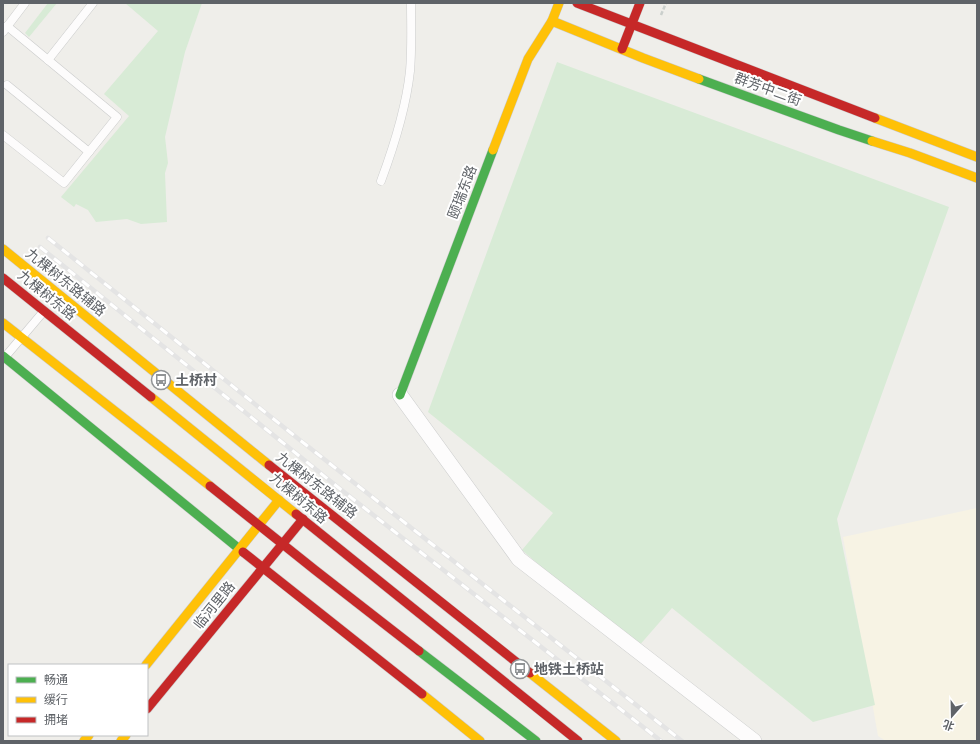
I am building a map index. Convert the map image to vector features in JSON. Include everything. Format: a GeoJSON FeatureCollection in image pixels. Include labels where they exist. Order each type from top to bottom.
{"type":"FeatureCollection","features":[{"type":"Feature","properties":{"kind":"main road","name":"颐瑞东路"},"geometry":{"type":"LineString","coordinates":[[400,395],[528,59],[552,21],[559,3]]}},
{"type":"Feature","properties":{"kind":"main road","name":"群芳中二街"},"geometry":{"type":"LineString","coordinates":[[577,3],[977,157]]}},
{"type":"Feature","properties":{"kind":"main road"},"geometry":{"type":"LineString","coordinates":[[622,49],[640,3]]}},
{"type":"Feature","properties":{"kind":"main road","name":"群芳中二街"},"geometry":{"type":"LineString","coordinates":[[552,21],[622,49],[839,130],[910,153],[977,178]]}},
{"type":"Feature","properties":{"kind":"main road","name":"九棵树东路辅路"},"geometry":{"type":"LineString","coordinates":[[3,249],[272,467],[616,741]]}},
{"type":"Feature","properties":{"kind":"main road","name":"九棵树东路"},"geometry":{"type":"LineString","coordinates":[[3,278],[280,500],[335,547],[578,741]]}},
{"type":"Feature","properties":{"kind":"main road"},"geometry":{"type":"LineString","coordinates":[[3,323],[536,741]]}},
{"type":"Feature","properties":{"kind":"main road"},"geometry":{"type":"LineString","coordinates":[[3,357],[263,568],[480,741]]}},
{"type":"Feature","properties":{"kind":"main road","name":"临河里路"},"geometry":{"type":"LineString","coordinates":[[147,664],[280,500]]}},
{"type":"Feature","properties":{"kind":"main road","name":"临河里路"},"geometry":{"type":"LineString","coordinates":[[148,708],[303,519]]}},
{"type":"Feature","properties":{"kind":"street"},"geometry":{"type":"LineString","coordinates":[[400,395],[519,559],[754,741]]}},
{"type":"Feature","properties":{"kind":"lane"},"geometry":{"type":"LineString","coordinates":[[3,135],[64,183],[117,117],[48,60],[5,29],[25,3]]}},
{"type":"Feature","properties":{"kind":"lane"},"geometry":{"type":"LineString","coordinates":[[48,60],[93,3]]}},
{"type":"Feature","properties":{"kind":"lane"},"geometry":{"type":"LineString","coordinates":[[381,182],[398,131],[407,90],[411,56],[411,3]]}},
{"type":"Feature","properties":{"kind":"lane"},"geometry":{"type":"LineString","coordinates":[[7,85],[89,152]]}},
{"type":"Feature","properties":{"kind":"lane"},"geometry":{"type":"LineString","coordinates":[[3,357],[45,311]]}},
{"type":"Feature","properties":{"kind":"shaded area"},"geometry":{"type":"Polygon","coordinates":[[[977,508],[977,741],[886,741],[878,736],[843,537],[977,508]]]}},
{"type":"Feature","properties":{"kind":"green space"},"geometry":{"type":"Polygon","coordinates":[[[48,3],[57,3],[29,37],[25,33],[48,3]]]}},
{"type":"Feature","properties":{"kind":"green space"},"geometry":{"type":"Polygon","coordinates":[[[125,3],[202,3],[185,52],[165,137],[168,163],[165,173],[167,222],[141,224],[127,219],[96,222],[88,210],[76,204],[74,207],[61,197],[129,116],[104,94],[158,31],[125,3]]]}},
{"type":"Feature","properties":{"kind":"green space"},"geometry":{"type":"Polygon","coordinates":[[[557,62],[949,207],[837,519],[875,705],[813,722],[672,608],[638,647],[522,550],[553,513],[428,412],[557,62]]]}},
{"type":"Feature","properties":{"kind":"railway"},"geometry":{"type":"LineString","coordinates":[[48,238],[296,437],[682,741]]}},
{"type":"Feature","properties":{"kind":"railway"},"geometry":{"type":"LineString","coordinates":[[40,247],[339,488],[661,741]]}},
{"type":"Feature","properties":{"kind":"traffic: fast"},"geometry":{"type":"LineString","coordinates":[[699,79],[872,141]]}},
{"type":"Feature","properties":{"kind":"traffic: fast"},"geometry":{"type":"LineString","coordinates":[[400,395],[493,150]]}},
{"type":"Feature","properties":{"kind":"traffic: fast"},"geometry":{"type":"LineString","coordinates":[[3,356],[243,552]]}},
{"type":"Feature","properties":{"kind":"traffic: fast"},"geometry":{"type":"LineString","coordinates":[[419,651],[536,741]]}},
{"type":"Feature","properties":{"kind":"traffic: slow"},"geometry":{"type":"LineString","coordinates":[[552,21],[559,3]]}},
{"type":"Feature","properties":{"kind":"traffic: slow"},"geometry":{"type":"LineString","coordinates":[[493,150],[528,59],[552,21],[699,79]]}},
{"type":"Feature","properties":{"kind":"traffic: slow"},"geometry":{"type":"LineString","coordinates":[[875,118],[977,157]]}},
{"type":"Feature","properties":{"kind":"traffic: slow"},"geometry":{"type":"LineString","coordinates":[[872,141],[910,153],[977,178]]}},
{"type":"Feature","properties":{"kind":"traffic: slow"},"geometry":{"type":"LineString","coordinates":[[3,249],[269,465]]}},
{"type":"Feature","properties":{"kind":"traffic: slow"},"geometry":{"type":"LineString","coordinates":[[3,323],[210,486]]}},
{"type":"Feature","properties":{"kind":"traffic: slow"},"geometry":{"type":"LineString","coordinates":[[151,397],[296,514]]}},
{"type":"Feature","properties":{"kind":"traffic: slow"},"geometry":{"type":"LineString","coordinates":[[147,664],[279,500]]}},
{"type":"Feature","properties":{"kind":"traffic: slow"},"geometry":{"type":"LineString","coordinates":[[530,673],[616,741]]}},
{"type":"Feature","properties":{"kind":"traffic: slow"},"geometry":{"type":"LineString","coordinates":[[422,694],[480,741]]}},
{"type":"Feature","properties":{"kind":"traffic: slow"},"geometry":{"type":"LineString","coordinates":[[84,741],[88,736]]}},
{"type":"Feature","properties":{"kind":"traffic: slow"},"geometry":{"type":"LineString","coordinates":[[121,741],[125,736]]}},
{"type":"Feature","properties":{"kind":"traffic: jam"},"geometry":{"type":"LineString","coordinates":[[577,3],[875,118]]}},
{"type":"Feature","properties":{"kind":"traffic: jam"},"geometry":{"type":"LineString","coordinates":[[622,49],[640,3]]}},
{"type":"Feature","properties":{"kind":"traffic: jam"},"geometry":{"type":"LineString","coordinates":[[3,278],[151,397]]}},
{"type":"Feature","properties":{"kind":"traffic: jam"},"geometry":{"type":"LineString","coordinates":[[269,465],[530,673]]}},
{"type":"Feature","properties":{"kind":"traffic: jam"},"geometry":{"type":"LineString","coordinates":[[210,486],[419,651]]}},
{"type":"Feature","properties":{"kind":"traffic: jam"},"geometry":{"type":"LineString","coordinates":[[296,514],[578,741]]}},
{"type":"Feature","properties":{"kind":"traffic: jam"},"geometry":{"type":"LineString","coordinates":[[148,708],[303,519]]}},
{"type":"Feature","properties":{"kind":"traffic: jam"},"geometry":{"type":"LineString","coordinates":[[243,552],[422,694]]}},
{"type":"Feature","properties":{"kind":"place","name":"土桥村"},"geometry":{"type":"Point","coordinates":[161,380]}},
{"type":"Feature","properties":{"kind":"place","name":"地铁土桥站"},"geometry":{"type":"Point","coordinates":[520,669]}}]}
